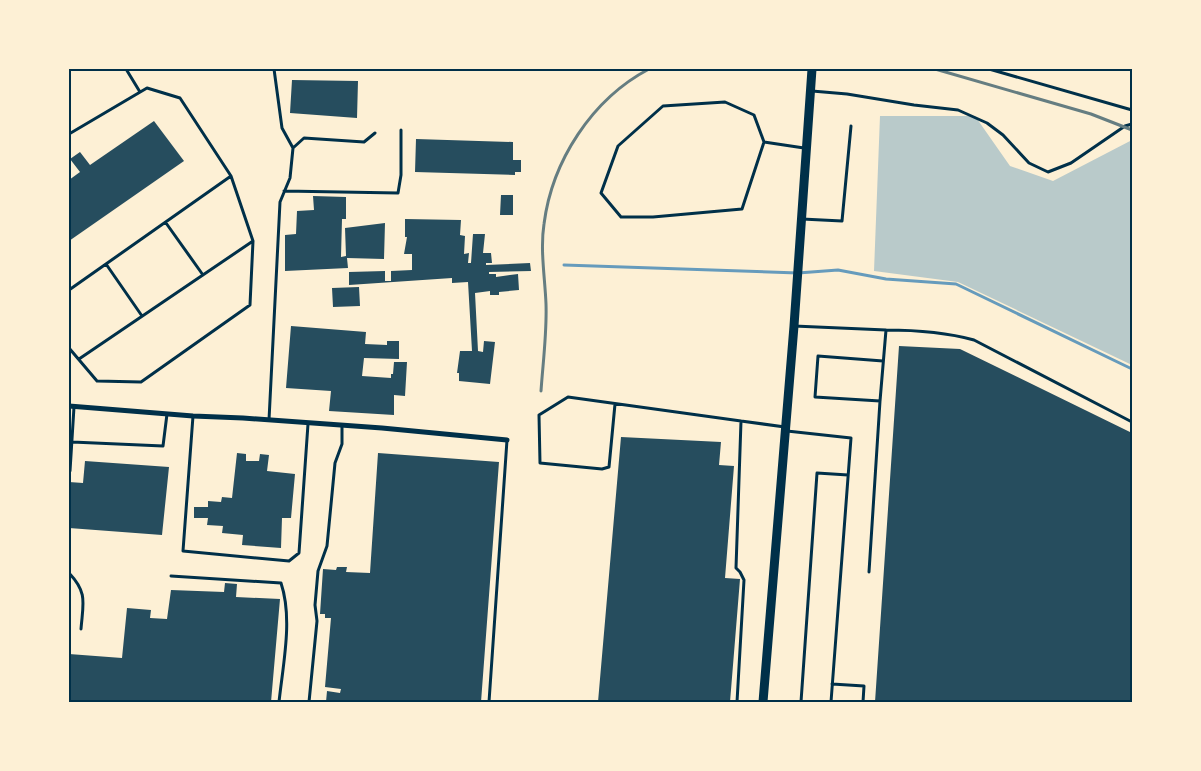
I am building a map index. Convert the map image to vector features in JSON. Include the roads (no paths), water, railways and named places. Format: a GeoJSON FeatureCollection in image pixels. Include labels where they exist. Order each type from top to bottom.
{"type":"FeatureCollection","features":[{"type":"Feature","properties":{"kind":"street"},"geometry":{"type":"LineString","coordinates":[[763,702],[794,326],[812,69]]}},
{"type":"Feature","properties":{"kind":"street"},"geometry":{"type":"LineString","coordinates":[[72,407],[342,425],[507,440]]}},
{"type":"Feature","properties":{"kind":"lane"},"geometry":{"type":"LineString","coordinates":[[126,69],[140,92]]}},
{"type":"Feature","properties":{"kind":"lane"},"geometry":{"type":"LineString","coordinates":[[268,420],[280,202],[290,178],[293,148],[282,128],[274,69]]}},
{"type":"Feature","properties":{"kind":"lane"},"geometry":{"type":"LineString","coordinates":[[989,69],[1132,110]]}},
{"type":"Feature","properties":{"kind":"lane"},"geometry":{"type":"LineString","coordinates":[[69,128],[70,133],[147,88],[180,98],[230,176],[253,241],[250,305],[141,382],[96,381],[69,348]]}},
{"type":"Feature","properties":{"kind":"lane"},"geometry":{"type":"LineString","coordinates":[[811,90],[847,94],[914,106],[958,110],[987,123],[1003,135],[1029,163],[1048,172],[1072,163],[1125,126],[1132,124]]}},
{"type":"Feature","properties":{"kind":"lane"},"geometry":{"type":"LineString","coordinates":[[725,102],[754,115],[764,142],[742,209],[653,217],[621,217],[601,194],[618,146],[663,106],[725,102]]}},
{"type":"Feature","properties":{"kind":"lane"},"geometry":{"type":"LineString","coordinates":[[802,219],[842,221],[850,126]]}},
{"type":"Feature","properties":{"kind":"lane"},"geometry":{"type":"LineString","coordinates":[[284,191],[398,193],[401,174],[401,130]]}},
{"type":"Feature","properties":{"kind":"lane"},"geometry":{"type":"LineString","coordinates":[[293,148],[304,138],[364,142],[375,133]]}},
{"type":"Feature","properties":{"kind":"lane"},"geometry":{"type":"LineString","coordinates":[[764,142],[807,149]]}},
{"type":"Feature","properties":{"kind":"lane"},"geometry":{"type":"LineString","coordinates":[[69,290],[230,176]]}},
{"type":"Feature","properties":{"kind":"lane"},"geometry":{"type":"LineString","coordinates":[[166,223],[203,275]]}},
{"type":"Feature","properties":{"kind":"lane"},"geometry":{"type":"LineString","coordinates":[[79,359],[253,241]]}},
{"type":"Feature","properties":{"kind":"lane"},"geometry":{"type":"LineString","coordinates":[[106,264],[142,316]]}},
{"type":"Feature","properties":{"kind":"lane"},"geometry":{"type":"LineString","coordinates":[[794,326],[950,333],[974,340],[1132,422]]}},
{"type":"Feature","properties":{"kind":"lane"},"geometry":{"type":"LineString","coordinates":[[869,572],[886,330]]}},
{"type":"Feature","properties":{"kind":"lane"},"geometry":{"type":"LineString","coordinates":[[880,401],[815,397],[818,356],[883,361]]}},
{"type":"Feature","properties":{"kind":"lane"},"geometry":{"type":"LineString","coordinates":[[616,404],[609,467],[602,469],[540,463],[540,415],[568,397],[851,438],[831,702]]}},
{"type":"Feature","properties":{"kind":"lane"},"geometry":{"type":"LineString","coordinates":[[70,471],[72,407]]}},
{"type":"Feature","properties":{"kind":"lane"},"geometry":{"type":"LineString","coordinates":[[72,442],[163,446],[168,414]]}},
{"type":"Feature","properties":{"kind":"lane"},"geometry":{"type":"LineString","coordinates":[[193,416],[182,551],[289,561],[298,553],[308,424]]}},
{"type":"Feature","properties":{"kind":"lane"},"geometry":{"type":"LineString","coordinates":[[737,702],[744,580],[736,568],[741,422]]}},
{"type":"Feature","properties":{"kind":"lane"},"geometry":{"type":"LineString","coordinates":[[309,702],[317,621],[315,605],[318,571],[327,546],[335,463],[342,444],[342,425]]}},
{"type":"Feature","properties":{"kind":"lane"},"geometry":{"type":"LineString","coordinates":[[489,702],[507,440]]}},
{"type":"Feature","properties":{"kind":"lane"},"geometry":{"type":"LineString","coordinates":[[800,702],[817,473],[848,475]]}},
{"type":"Feature","properties":{"kind":"lane"},"geometry":{"type":"LineString","coordinates":[[69,573],[82,589],[84,599],[81,629]]}},
{"type":"Feature","properties":{"kind":"lane"},"geometry":{"type":"LineString","coordinates":[[171,576],[281,583],[286,599],[287,616],[280,702]]}},
{"type":"Feature","properties":{"kind":"lane"},"geometry":{"type":"LineString","coordinates":[[832,684],[864,686],[863,702]]}},
{"type":"Feature","properties":{"kind":"waterway"},"geometry":{"type":"LineString","coordinates":[[564,265],[798,273],[838,270],[886,279],[956,284],[1132,369]]}},
{"type":"Feature","properties":{"kind":"railway"},"geometry":{"type":"LineString","coordinates":[[541,391],[546,315],[543,234],[548,200],[556,177],[578,134],[610,97],[628,82],[649,69]]}},
{"type":"Feature","properties":{"kind":"railway"},"geometry":{"type":"LineString","coordinates":[[935,69],[1091,114],[1132,130]]}}]}
